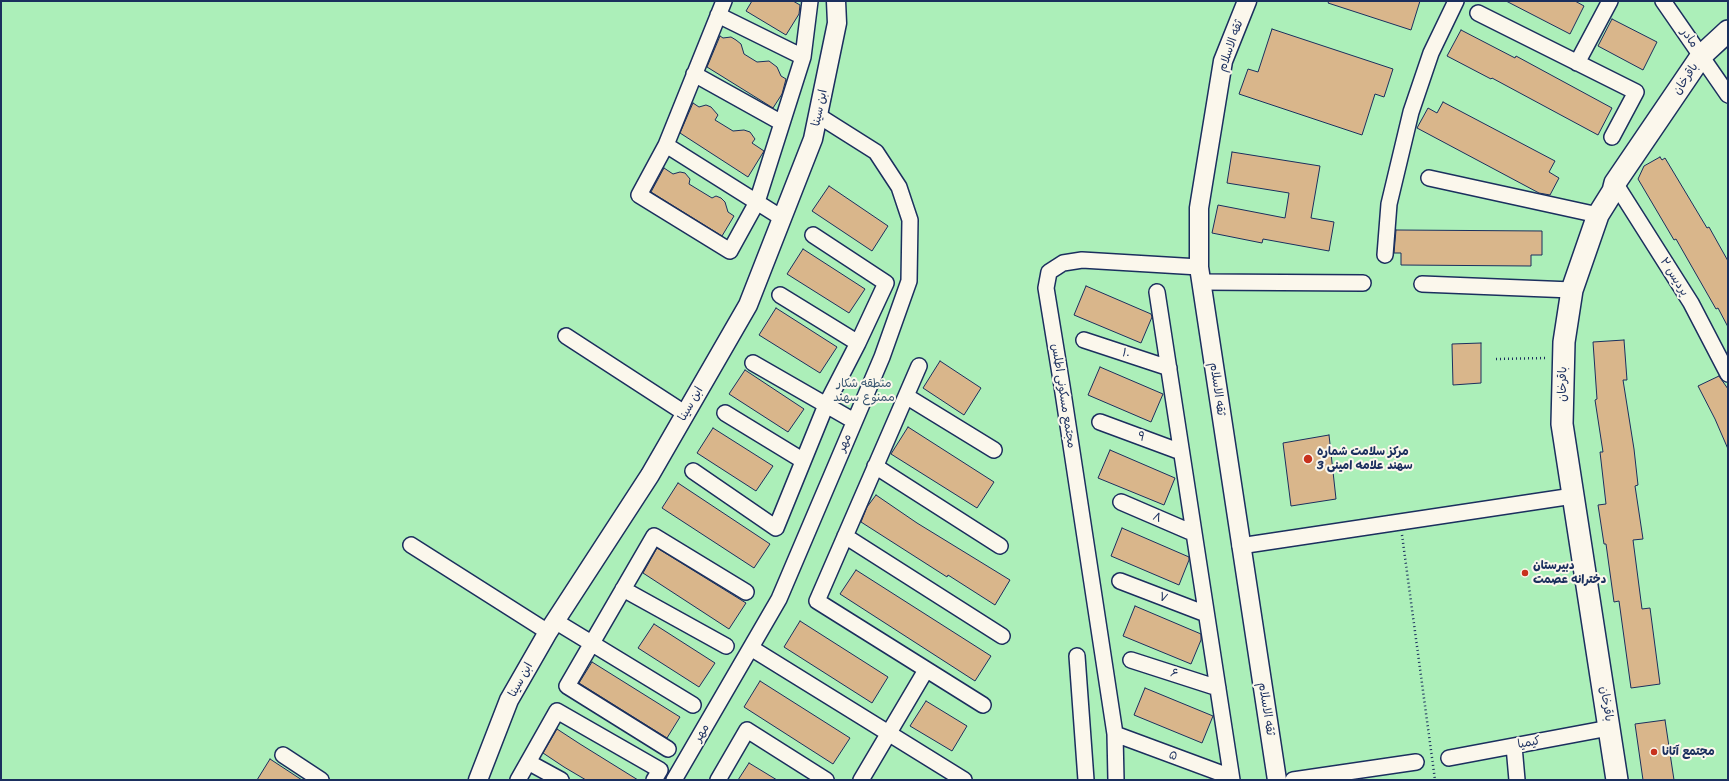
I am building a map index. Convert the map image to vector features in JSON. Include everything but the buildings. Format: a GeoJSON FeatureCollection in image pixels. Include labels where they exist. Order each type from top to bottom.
{"type":"FeatureCollection","features":[{"type":"Feature","properties":{"kind":"main road","name":"باقرخان"},"geometry":{"type":"LineString","coordinates":[[1617,780],[1562,424],[1564,342],[1572,290],[1598,215],[1613,191],[1615,183],[1702,55],[1728,31]]}},
{"type":"Feature","properties":{"kind":"street"},"geometry":{"type":"LineString","coordinates":[[803,57],[721,8],[666,145],[639,195],[730,251],[756,202],[782,123],[803,57],[810,1]]}},
{"type":"Feature","properties":{"kind":"street","name":"ابن سینا"},"geometry":{"type":"LineString","coordinates":[[478,780],[509,700],[552,626],[650,474],[748,305],[813,139],[819,116],[837,23],[836,1]]}},
{"type":"Feature","properties":{"kind":"street","name":"ثقه الاسلام"},"geometry":{"type":"LineString","coordinates":[[1247,1],[1223,62],[1199,208],[1200,275],[1240,546],[1277,780]]}},
{"type":"Feature","properties":{"kind":"street"},"geometry":{"type":"LineString","coordinates":[[1385,255],[1390,204],[1411,112],[1431,53],[1456,1]]}},
{"type":"Feature","properties":{"kind":"street"},"geometry":{"type":"LineString","coordinates":[[1577,63],[1610,1]]}},
{"type":"Feature","properties":{"kind":"street","name":"مادر"},"geometry":{"type":"LineString","coordinates":[[1663,1],[1702,55],[1728,95]]}},
{"type":"Feature","properties":{"kind":"street"},"geometry":{"type":"LineString","coordinates":[[1478,13],[1636,92],[1612,137]]}},
{"type":"Feature","properties":{"kind":"street"},"geometry":{"type":"LineString","coordinates":[[694,74],[782,123]]}},
{"type":"Feature","properties":{"kind":"street","name":"مهر"},"geometry":{"type":"LineString","coordinates":[[674,780],[779,599],[882,357],[909,281],[910,220],[900,187],[876,152],[819,116]]}},
{"type":"Feature","properties":{"kind":"street"},"geometry":{"type":"LineString","coordinates":[[666,145],[782,218]]}},
{"type":"Feature","properties":{"kind":"street"},"geometry":{"type":"LineString","coordinates":[[1429,178],[1598,215]]}},
{"type":"Feature","properties":{"kind":"street","name":"پردیس ۲"},"geometry":{"type":"LineString","coordinates":[[1615,183],[1691,303],[1728,374]]}},
{"type":"Feature","properties":{"kind":"street"},"geometry":{"type":"LineString","coordinates":[[693,471],[776,528],[802,460],[826,405],[858,343],[886,283],[813,234]]}},
{"type":"Feature","properties":{"kind":"street","name":"مجتمع مسکونی اطلس"},"geometry":{"type":"LineString","coordinates":[[1115,734],[1062,386],[1046,299],[1046,288],[1049,272],[1063,263],[1082,260],[1200,275]]}},
{"type":"Feature","properties":{"kind":"street"},"geometry":{"type":"LineString","coordinates":[[1200,275],[1363,283]]}},
{"type":"Feature","properties":{"kind":"street"},"geometry":{"type":"LineString","coordinates":[[1422,284],[1572,290]]}},
{"type":"Feature","properties":{"kind":"street"},"geometry":{"type":"LineString","coordinates":[[1157,292],[1232,778]]}},
{"type":"Feature","properties":{"kind":"street"},"geometry":{"type":"LineString","coordinates":[[780,295],[858,343]]}},
{"type":"Feature","properties":{"kind":"street"},"geometry":{"type":"LineString","coordinates":[[566,336],[686,414]]}},
{"type":"Feature","properties":{"kind":"street","name":"۱۰"},"geometry":{"type":"LineString","coordinates":[[1084,340],[1168,368]]}},
{"type":"Feature","properties":{"kind":"street"},"geometry":{"type":"LineString","coordinates":[[753,363],[854,421]]}},
{"type":"Feature","properties":{"kind":"street"},"geometry":{"type":"LineString","coordinates":[[918,366],[817,601],[983,705]]}},
{"type":"Feature","properties":{"kind":"street"},"geometry":{"type":"LineString","coordinates":[[906,396],[994,450]]}},
{"type":"Feature","properties":{"kind":"street"},"geometry":{"type":"LineString","coordinates":[[725,413],[802,460]]}},
{"type":"Feature","properties":{"kind":"street","name":"۹"},"geometry":{"type":"LineString","coordinates":[[1100,422],[1181,452]]}},
{"type":"Feature","properties":{"kind":"street"},"geometry":{"type":"LineString","coordinates":[[875,466],[1000,546]]}},
{"type":"Feature","properties":{"kind":"street"},"geometry":{"type":"LineString","coordinates":[[1240,546],[1573,496]]}},
{"type":"Feature","properties":{"kind":"street","name":"۸"},"geometry":{"type":"LineString","coordinates":[[1121,502],[1194,533]]}},
{"type":"Feature","properties":{"kind":"street"},"geometry":{"type":"LineString","coordinates":[[668,749],[567,686],[654,536],[746,592]]}},
{"type":"Feature","properties":{"kind":"street"},"geometry":{"type":"LineString","coordinates":[[845,536],[1002,636]]}},
{"type":"Feature","properties":{"kind":"street"},"geometry":{"type":"LineString","coordinates":[[411,545],[552,626],[591,643],[693,705]]}},
{"type":"Feature","properties":{"kind":"street","name":"۷"},"geometry":{"type":"LineString","coordinates":[[1120,581],[1206,614]]}},
{"type":"Feature","properties":{"kind":"street"},"geometry":{"type":"LineString","coordinates":[[623,588],[726,646]]}},
{"type":"Feature","properties":{"kind":"street"},"geometry":{"type":"LineString","coordinates":[[751,648],[964,780]]}},
{"type":"Feature","properties":{"kind":"street"},"geometry":{"type":"LineString","coordinates":[[1077,656],[1086,780]]}},
{"type":"Feature","properties":{"kind":"street","name":"۶"},"geometry":{"type":"LineString","coordinates":[[1131,660],[1218,688]]}},
{"type":"Feature","properties":{"kind":"street"},"geometry":{"type":"LineString","coordinates":[[861,780],[926,670]]}},
{"type":"Feature","properties":{"kind":"street"},"geometry":{"type":"LineString","coordinates":[[518,780],[557,711],[660,770],[654,780]]}},
{"type":"Feature","properties":{"kind":"street","name":"کیمیا"},"geometry":{"type":"LineString","coordinates":[[1449,758],[1609,728]]}},
{"type":"Feature","properties":{"kind":"street"},"geometry":{"type":"LineString","coordinates":[[718,780],[747,730],[826,780]]}},
{"type":"Feature","properties":{"kind":"street"},"geometry":{"type":"LineString","coordinates":[[1115,734],[1116,780]]}},
{"type":"Feature","properties":{"kind":"street","name":"۵"},"geometry":{"type":"LineString","coordinates":[[1115,734],[1232,778]]}},
{"type":"Feature","properties":{"kind":"street"},"geometry":{"type":"LineString","coordinates":[[1514,746],[1517,780]]}},
{"type":"Feature","properties":{"kind":"street"},"geometry":{"type":"LineString","coordinates":[[283,755],[321,780]]}},
{"type":"Feature","properties":{"kind":"street"},"geometry":{"type":"LineString","coordinates":[[528,762],[561,780]]}},
{"type":"Feature","properties":{"kind":"street"},"geometry":{"type":"LineString","coordinates":[[1293,780],[1416,762]]}},
{"type":"Feature","properties":{"kind":"path"},"geometry":{"type":"LineString","coordinates":[[1496,359],[1563,358]]}},
{"type":"Feature","properties":{"kind":"path"},"geometry":{"type":"LineString","coordinates":[[1400,522],[1435,780]]}},
{"type":"Feature","properties":{"kind":"path"},"geometry":{"type":"LineString","coordinates":[[1416,762],[1432,756],[1449,758]]}},
{"type":"Feature","properties":{"kind":"green space","name":"منطقه شکار ممنوع سهند"},"geometry":{"type":"Polygon","coordinates":[[[1,1],[1728,1],[1728,780],[1,780],[1,1]]]}},
{"type":"Feature","properties":{"kind":"place","name":"مرکز سلامت شماره 3 سهند علامه امینی"},"geometry":{"type":"Point","coordinates":[1308,459]}},
{"type":"Feature","properties":{"kind":"place","name":"دبیرستان دخترانه عصمت"},"geometry":{"type":"Point","coordinates":[1525,573]}},
{"type":"Feature","properties":{"kind":"place","name":"مجتمع آتانا"},"geometry":{"type":"Point","coordinates":[1654,752]}}]}
